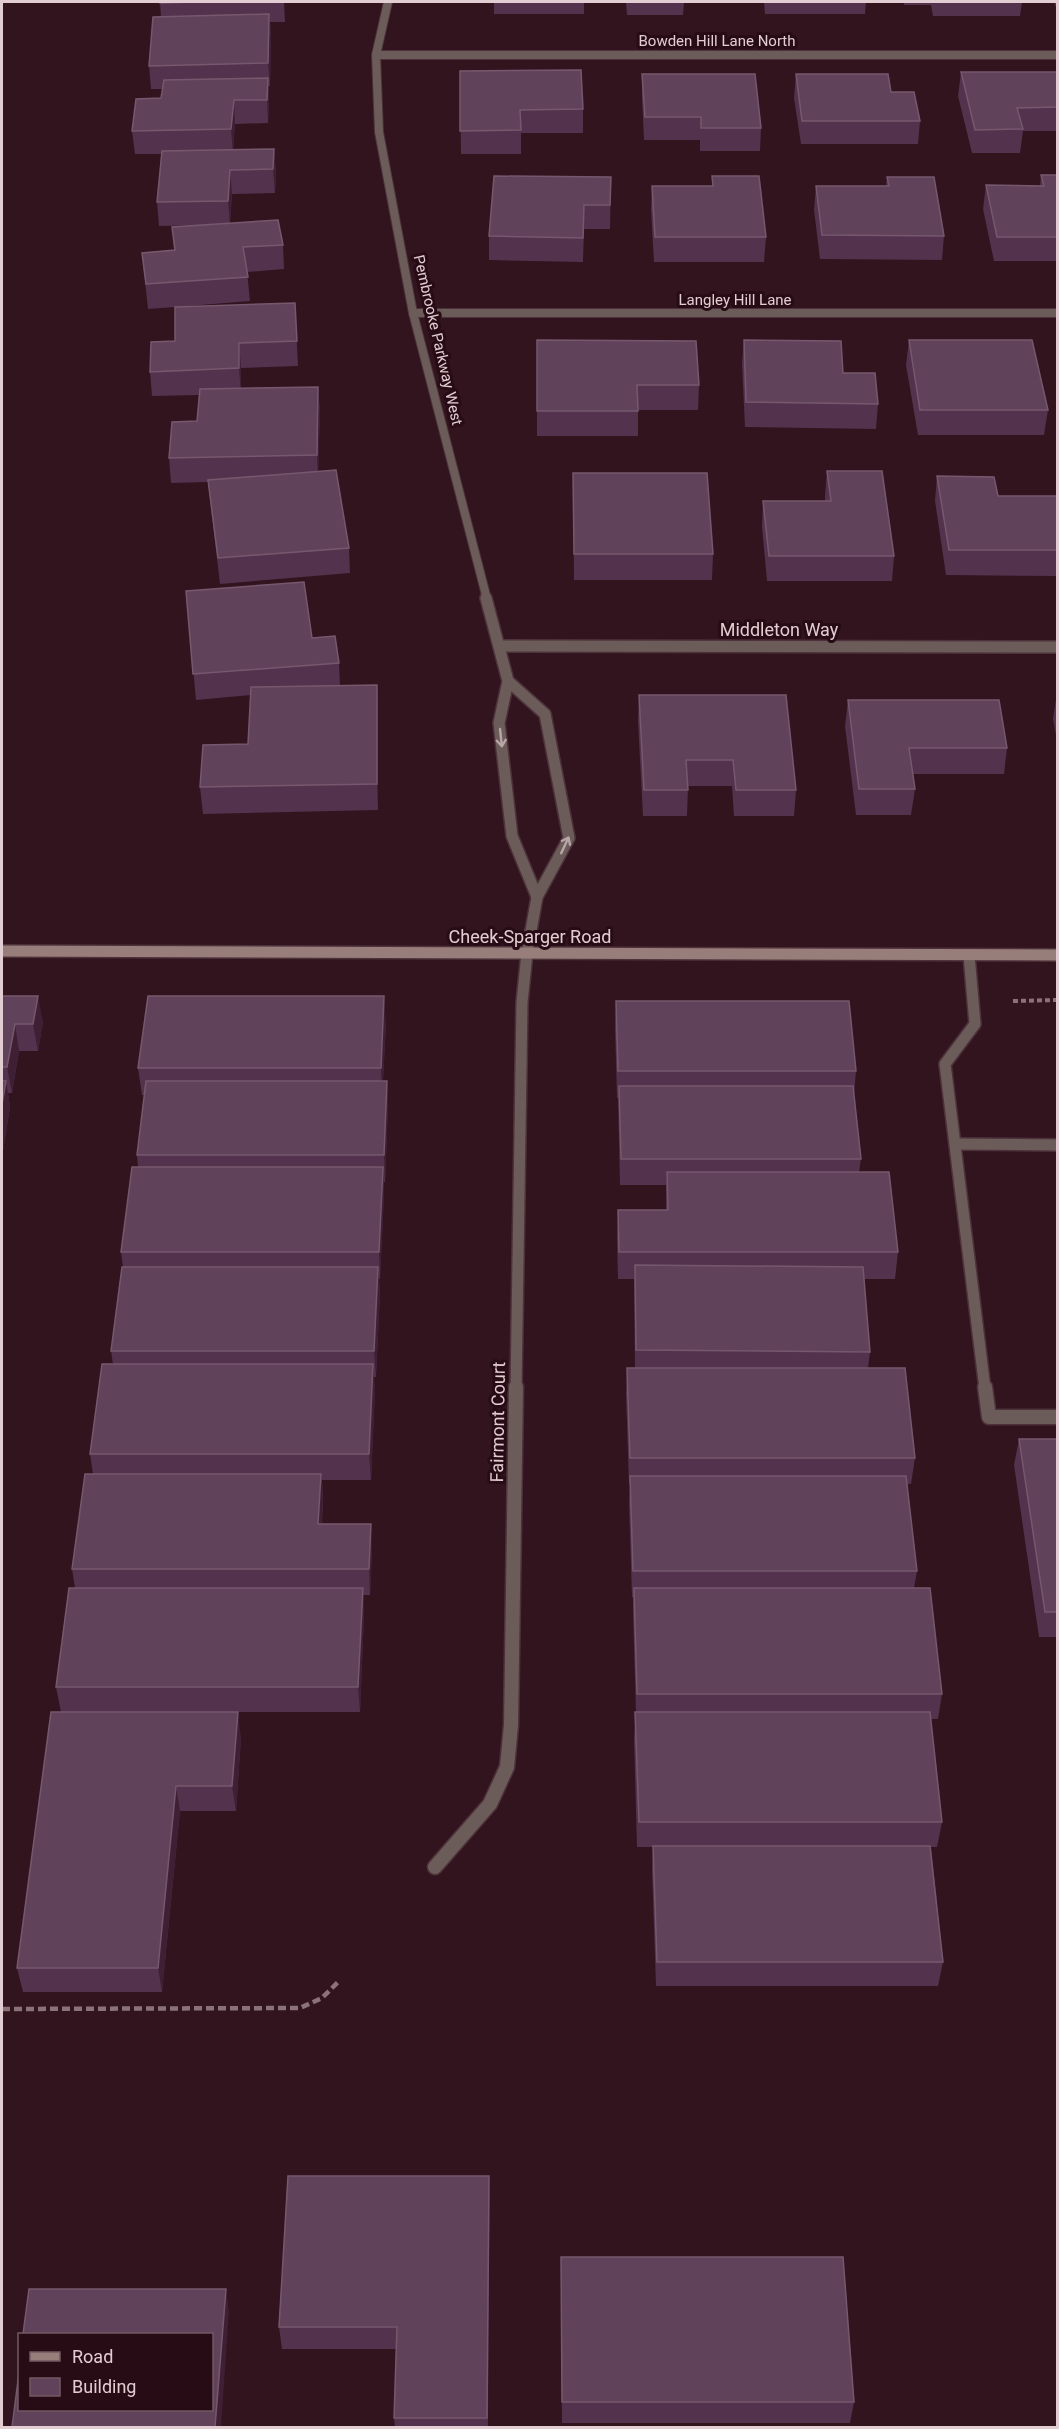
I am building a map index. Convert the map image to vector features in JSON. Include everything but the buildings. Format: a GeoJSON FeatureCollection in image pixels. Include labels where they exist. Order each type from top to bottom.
{"type":"FeatureCollection","features":[{"type":"Feature","properties":{"kind":"main road","name":"Cheek-Sparger Road"},"geometry":{"type":"LineString","coordinates":[[2,951],[1058,955]]}},
{"type":"Feature","properties":{"kind":"street","name":"Pembrooke Parkway West"},"geometry":{"type":"LineString","coordinates":[[388,2],[376,55],[379,132],[413,313],[508,681],[499,723],[512,836],[537,897]]}},
{"type":"Feature","properties":{"kind":"street","name":"Bowden Hill Lane North"},"geometry":{"type":"LineString","coordinates":[[376,55],[1058,55]]}},
{"type":"Feature","properties":{"kind":"street","name":"Langley Hill Lane"},"geometry":{"type":"LineString","coordinates":[[413,313],[1058,314]]}},
{"type":"Feature","properties":{"kind":"street","name":"Middleton Way"},"geometry":{"type":"LineString","coordinates":[[500,646],[1058,647]]}},
{"type":"Feature","properties":{"kind":"street"},"geometry":{"type":"LineString","coordinates":[[508,681],[545,714],[569,838],[537,897],[527,953]]}},
{"type":"Feature","properties":{"kind":"street","name":"Fairmont Court"},"geometry":{"type":"LineString","coordinates":[[435,1867],[490,1804],[507,1767],[511,1725],[522,1002],[527,953]]}},
{"type":"Feature","properties":{"kind":"street"},"geometry":{"type":"LineString","coordinates":[[969,955],[975,1024],[945,1064],[957,1144],[989,1418],[1058,1417]]}},
{"type":"Feature","properties":{"kind":"street"},"geometry":{"type":"LineString","coordinates":[[957,1144],[1058,1144]]}},
{"type":"Feature","properties":{"kind":"path"},"geometry":{"type":"LineString","coordinates":[[2,2009],[300,2008],[322,1998],[339,1981]]}}]}
